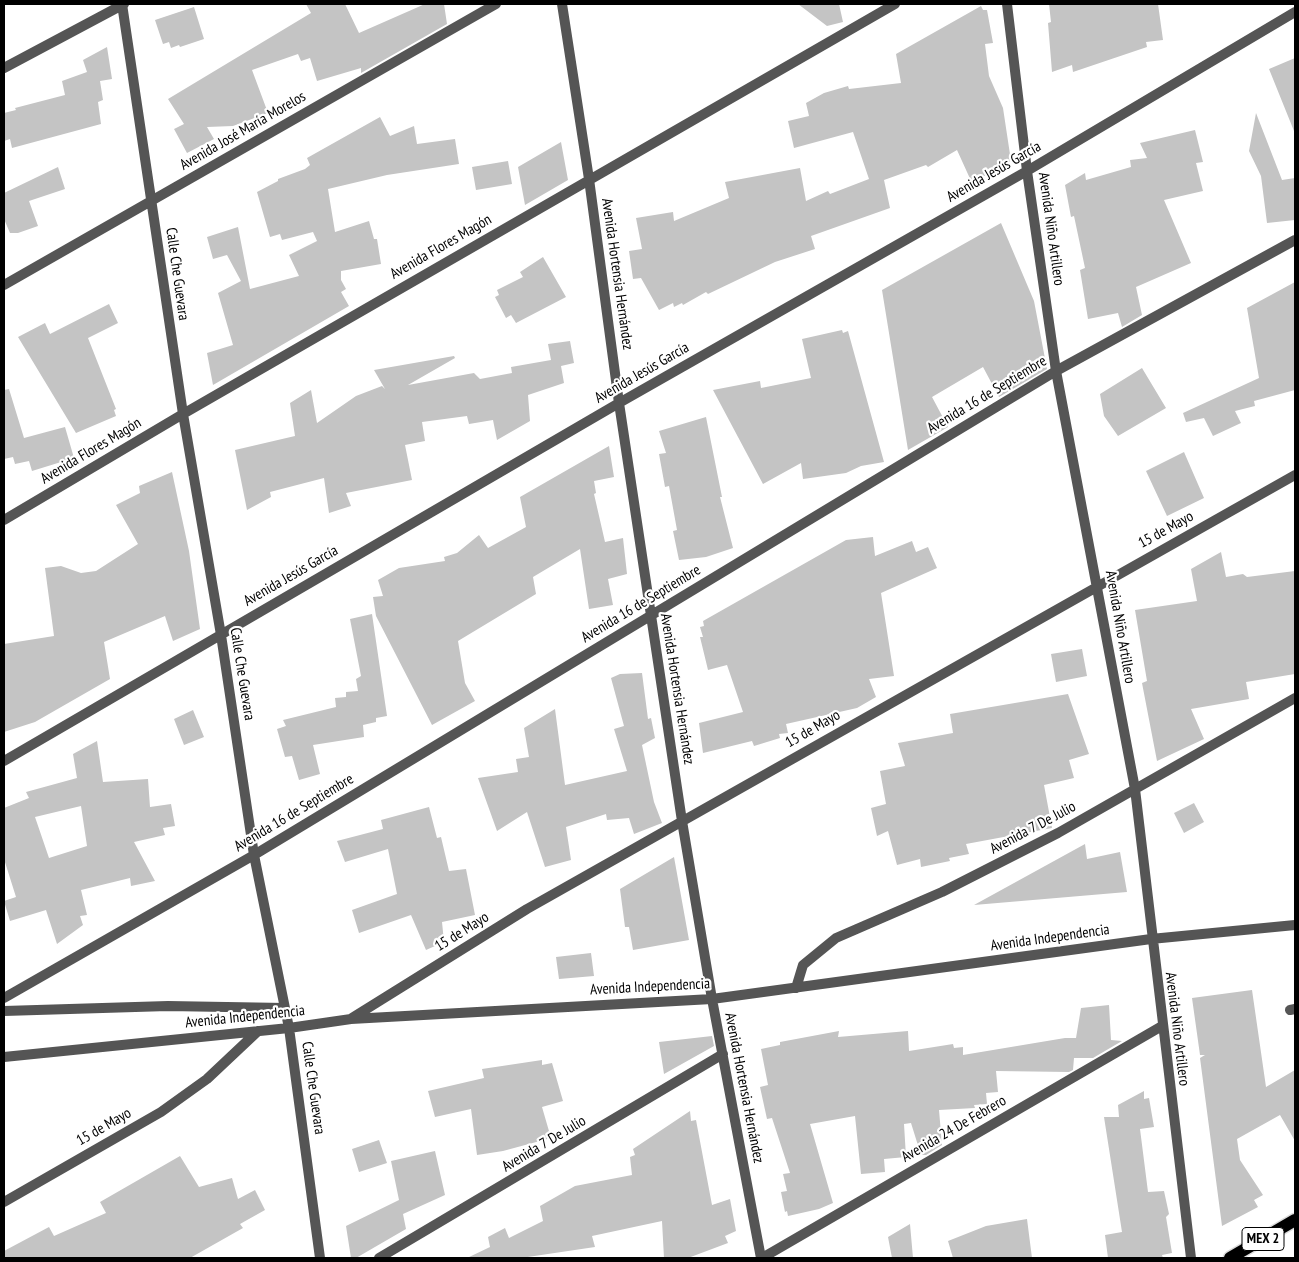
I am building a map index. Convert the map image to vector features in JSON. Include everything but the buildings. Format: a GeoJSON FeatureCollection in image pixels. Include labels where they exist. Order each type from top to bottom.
{"type":"FeatureCollection","features":[{"type":"Feature","properties":{"kind":"main road","name":"MEX 2"},"geometry":{"type":"LineString","coordinates":[[1230,1258],[1295,1220]]}},
{"type":"Feature","properties":{"kind":"street","name":"Calle Che Guevara"},"geometry":{"type":"LineString","coordinates":[[123,4],[183,414],[221,635],[254,855],[290,1028],[320,1258]]}},
{"type":"Feature","properties":{"kind":"street"},"geometry":{"type":"LineString","coordinates":[[4,68],[123,4]]}},
{"type":"Feature","properties":{"kind":"street","name":"Avenida José María Morelos"},"geometry":{"type":"LineString","coordinates":[[4,285],[496,4]]}},
{"type":"Feature","properties":{"kind":"street","name":"Avenida Hortensia Hernández"},"geometry":{"type":"LineString","coordinates":[[562,4],[589,179],[618,403],[682,821],[712,999],[761,1258]]}},
{"type":"Feature","properties":{"kind":"street","name":"Avenida Flores Magón"},"geometry":{"type":"LineString","coordinates":[[4,520],[183,414],[895,4]]}},
{"type":"Feature","properties":{"kind":"street","name":"Avenida Niño Artillero"},"geometry":{"type":"LineString","coordinates":[[1006,4],[1027,171],[1056,371],[1098,585],[1135,789],[1151,939],[1190,1258]]}},
{"type":"Feature","properties":{"kind":"street","name":"Avenida Jesús García"},"geometry":{"type":"LineString","coordinates":[[4,761],[618,403],[1027,171],[1295,12]]}},
{"type":"Feature","properties":{"kind":"street","name":"Avenida 16 de Septiembre"},"geometry":{"type":"LineString","coordinates":[[4,998],[254,855],[1056,371],[1295,240]]}},
{"type":"Feature","properties":{"kind":"street","name":"15 de Mayo"},"geometry":{"type":"LineString","coordinates":[[351,1019],[526,909],[1295,475]]}},
{"type":"Feature","properties":{"kind":"street","name":"Avenida 7 De Julio"},"geometry":{"type":"LineString","coordinates":[[796,988],[803,964],[836,938],[942,892],[1058,834],[1295,698]]}},
{"type":"Feature","properties":{"kind":"street","name":"Avenida Independencia"},"geometry":{"type":"LineString","coordinates":[[4,1057],[290,1028],[351,1019],[712,999],[1151,939],[1295,925]]}},
{"type":"Feature","properties":{"kind":"street"},"geometry":{"type":"LineString","coordinates":[[4,1011],[168,1006],[285,1008]]}},
{"type":"Feature","properties":{"kind":"street","name":"Avenida 24 De Febrero"},"geometry":{"type":"LineString","coordinates":[[761,1258],[1162,1026]]}},
{"type":"Feature","properties":{"kind":"street","name":"15 de Mayo"},"geometry":{"type":"LineString","coordinates":[[4,1202],[161,1112],[207,1079],[258,1031]]}},
{"type":"Feature","properties":{"kind":"street","name":"Avenida 7 De Julio"},"geometry":{"type":"LineString","coordinates":[[379,1258],[723,1054]]}}]}
